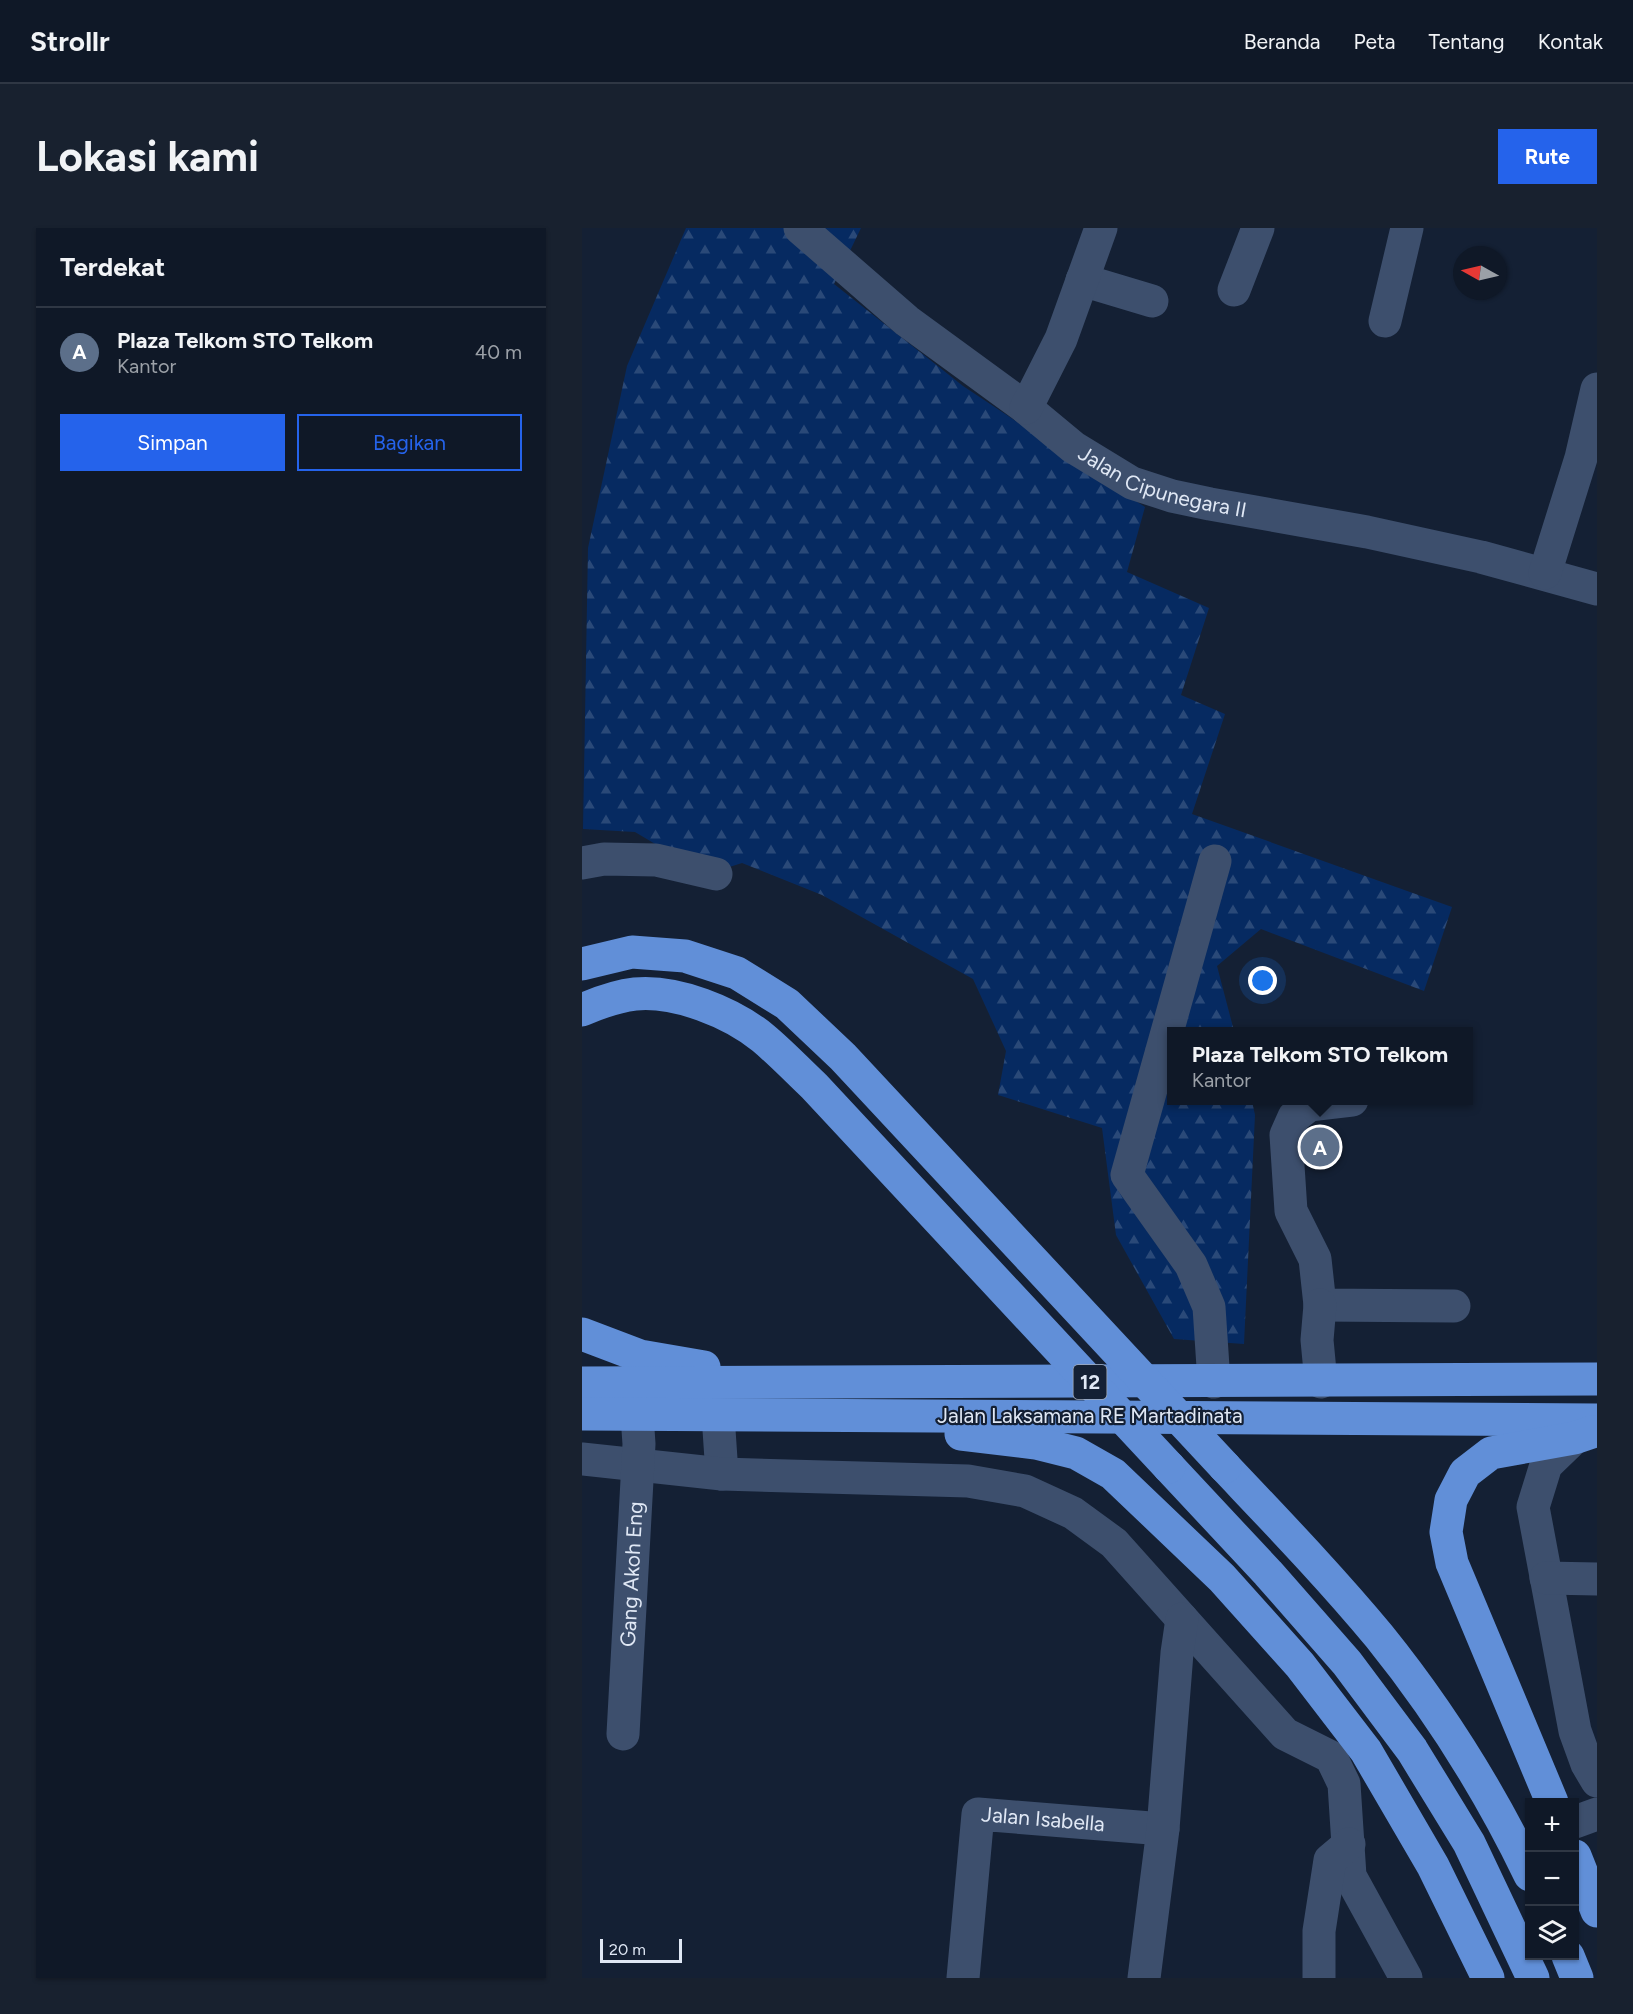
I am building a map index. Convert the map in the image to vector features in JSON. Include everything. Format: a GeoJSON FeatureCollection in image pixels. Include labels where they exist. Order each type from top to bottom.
{"type":"FeatureCollection","features":[{"type":"Feature","properties":{"kind":"highway"},"geometry":{"type":"LineString","coordinates":[[582,964],[632,952],[685,956],[737,973],[787,1004],[851,1066],[1298,1545],[1392,1654],[1446,1727],[1505,1824],[1525,1865]]}},
{"type":"Feature","properties":{"kind":"highway"},"geometry":{"type":"LineString","coordinates":[[582,1010],[597,1003],[635,994],[677,997],[720,1011],[762,1037],[822,1095],[1268,1573],[1347,1662],[1412,1750],[1469,1843],[1533,1978]]}},
{"type":"Feature","properties":{"kind":"highway"},"geometry":{"type":"LineString","coordinates":[[582,1334],[640,1356],[801,1382]]}},
{"type":"Feature","properties":{"kind":"highway","name":"Jalan Laksamana RE Martadinata"},"geometry":{"type":"LineString","coordinates":[[582,1383],[1597,1380]]}},
{"type":"Feature","properties":{"kind":"highway","name":"Jalan Laksamana RE Martadinata"},"geometry":{"type":"LineString","coordinates":[[582,1414],[799,1415],[1589,1429]]}},
{"type":"Feature","properties":{"kind":"highway"},"geometry":{"type":"LineString","coordinates":[[799,1415],[1036,1443],[1076,1453],[1113,1474],[1222,1578],[1300,1665],[1366,1751],[1433,1866],[1488,1978]]}},
{"type":"Feature","properties":{"kind":"highway"},"geometry":{"type":"LineString","coordinates":[[1550,1798],[1452,1563],[1446,1532],[1451,1500],[1465,1473],[1491,1453],[1589,1429]]}},
{"type":"Feature","properties":{"kind":"highway"},"geometry":{"type":"LineString","coordinates":[[1579,1866],[1597,1911]]}},
{"type":"Feature","properties":{"kind":"highway"},"geometry":{"type":"LineString","coordinates":[[1570,1960],[1577,1978]]}},
{"type":"Feature","properties":{"kind":"street","name":"Jalan Cipunegara II"},"geometry":{"type":"LineString","coordinates":[[800,228],[907,321],[1026,408],[1073,447],[1132,483],[1172,496],[1210,504],[1367,532],[1545,573],[1597,589]]}},
{"type":"Feature","properties":{"kind":"street"},"geometry":{"type":"LineString","coordinates":[[1026,408],[1061,339],[1101,228]]}},
{"type":"Feature","properties":{"kind":"street"},"geometry":{"type":"LineString","coordinates":[[1234,290],[1258,228]]}},
{"type":"Feature","properties":{"kind":"street"},"geometry":{"type":"LineString","coordinates":[[1385,321],[1407,228]]}},
{"type":"Feature","properties":{"kind":"street"},"geometry":{"type":"LineString","coordinates":[[1082,280],[1152,302]]}},
{"type":"Feature","properties":{"kind":"street"},"geometry":{"type":"LineString","coordinates":[[1545,573],[1581,458],[1597,389]]}},
{"type":"Feature","properties":{"kind":"street"},"geometry":{"type":"LineString","coordinates":[[582,863],[604,859],[656,860],[716,874]]}},
{"type":"Feature","properties":{"kind":"street"},"geometry":{"type":"LineString","coordinates":[[1169,1027],[1215,861]]}},
{"type":"Feature","properties":{"kind":"street"},"geometry":{"type":"LineString","coordinates":[[1167,1034],[1128,1175],[1191,1265],[1209,1307],[1214,1382]]}},
{"type":"Feature","properties":{"kind":"street"},"geometry":{"type":"LineString","coordinates":[[1318,1105],[1309,1106],[1294,1117],[1286,1135],[1291,1211],[1315,1259],[1320,1305],[1317,1340],[1321,1382]]}},
{"type":"Feature","properties":{"kind":"street"},"geometry":{"type":"LineString","coordinates":[[1320,1305],[1454,1306]]}},
{"type":"Feature","properties":{"kind":"street","name":"Gang Akoh Eng"},"geometry":{"type":"LineString","coordinates":[[623,1734],[639,1444],[637,1415]]}},
{"type":"Feature","properties":{"kind":"street"},"geometry":{"type":"LineString","coordinates":[[718,1415],[722,1474]]}},
{"type":"Feature","properties":{"kind":"street"},"geometry":{"type":"LineString","coordinates":[[1589,1429],[1546,1465],[1533,1507],[1575,1731],[1587,1764],[1597,1781]]}},
{"type":"Feature","properties":{"kind":"street"},"geometry":{"type":"LineString","coordinates":[[582,1459],[722,1474],[968,1481],[1024,1491],[1073,1513],[1114,1543],[1286,1734],[1331,1757],[1344,1784],[1350,1876],[1406,1978]]}},
{"type":"Feature","properties":{"kind":"street"},"geometry":{"type":"LineString","coordinates":[[1546,1578],[1597,1580]]}},
{"type":"Feature","properties":{"kind":"street"},"geometry":{"type":"LineString","coordinates":[[1144,1978],[1163,1829],[1177,1653],[1182,1619]]}},
{"type":"Feature","properties":{"kind":"street","name":"Jalan Isabella"},"geometry":{"type":"LineString","coordinates":[[963,1978],[978,1814],[1163,1829]]}},
{"type":"Feature","properties":{"kind":"street"},"geometry":{"type":"LineString","coordinates":[[1579,1821],[1597,1814]]}},
{"type":"Feature","properties":{"kind":"street"},"geometry":{"type":"LineString","coordinates":[[1318,1978],[1319,1931],[1330,1860],[1349,1845]]}},
{"type":"Feature","properties":{"kind":"green space"},"geometry":{"type":"Polygon","coordinates":[[[686,228],[861,228],[834,284],[963,386],[1145,507],[1127,572],[1209,608],[1181,695],[1225,714],[1192,814],[1452,907],[1424,991],[1261,929],[1217,966],[1233,1027],[1167,1027],[1167,1105],[1253,1105],[1255,1115],[1244,1344],[1174,1339],[1116,1235],[1102,1128],[998,1095],[1006,1051],[973,979],[822,895],[742,863],[698,877],[667,851],[635,832],[583,829],[588,548],[627,366],[686,228]]]}},
{"type":"Feature","properties":{"kind":"place","name":"Plaza Telkom STO Telkom"},"geometry":{"type":"Point","coordinates":[1320,1147]}}]}
